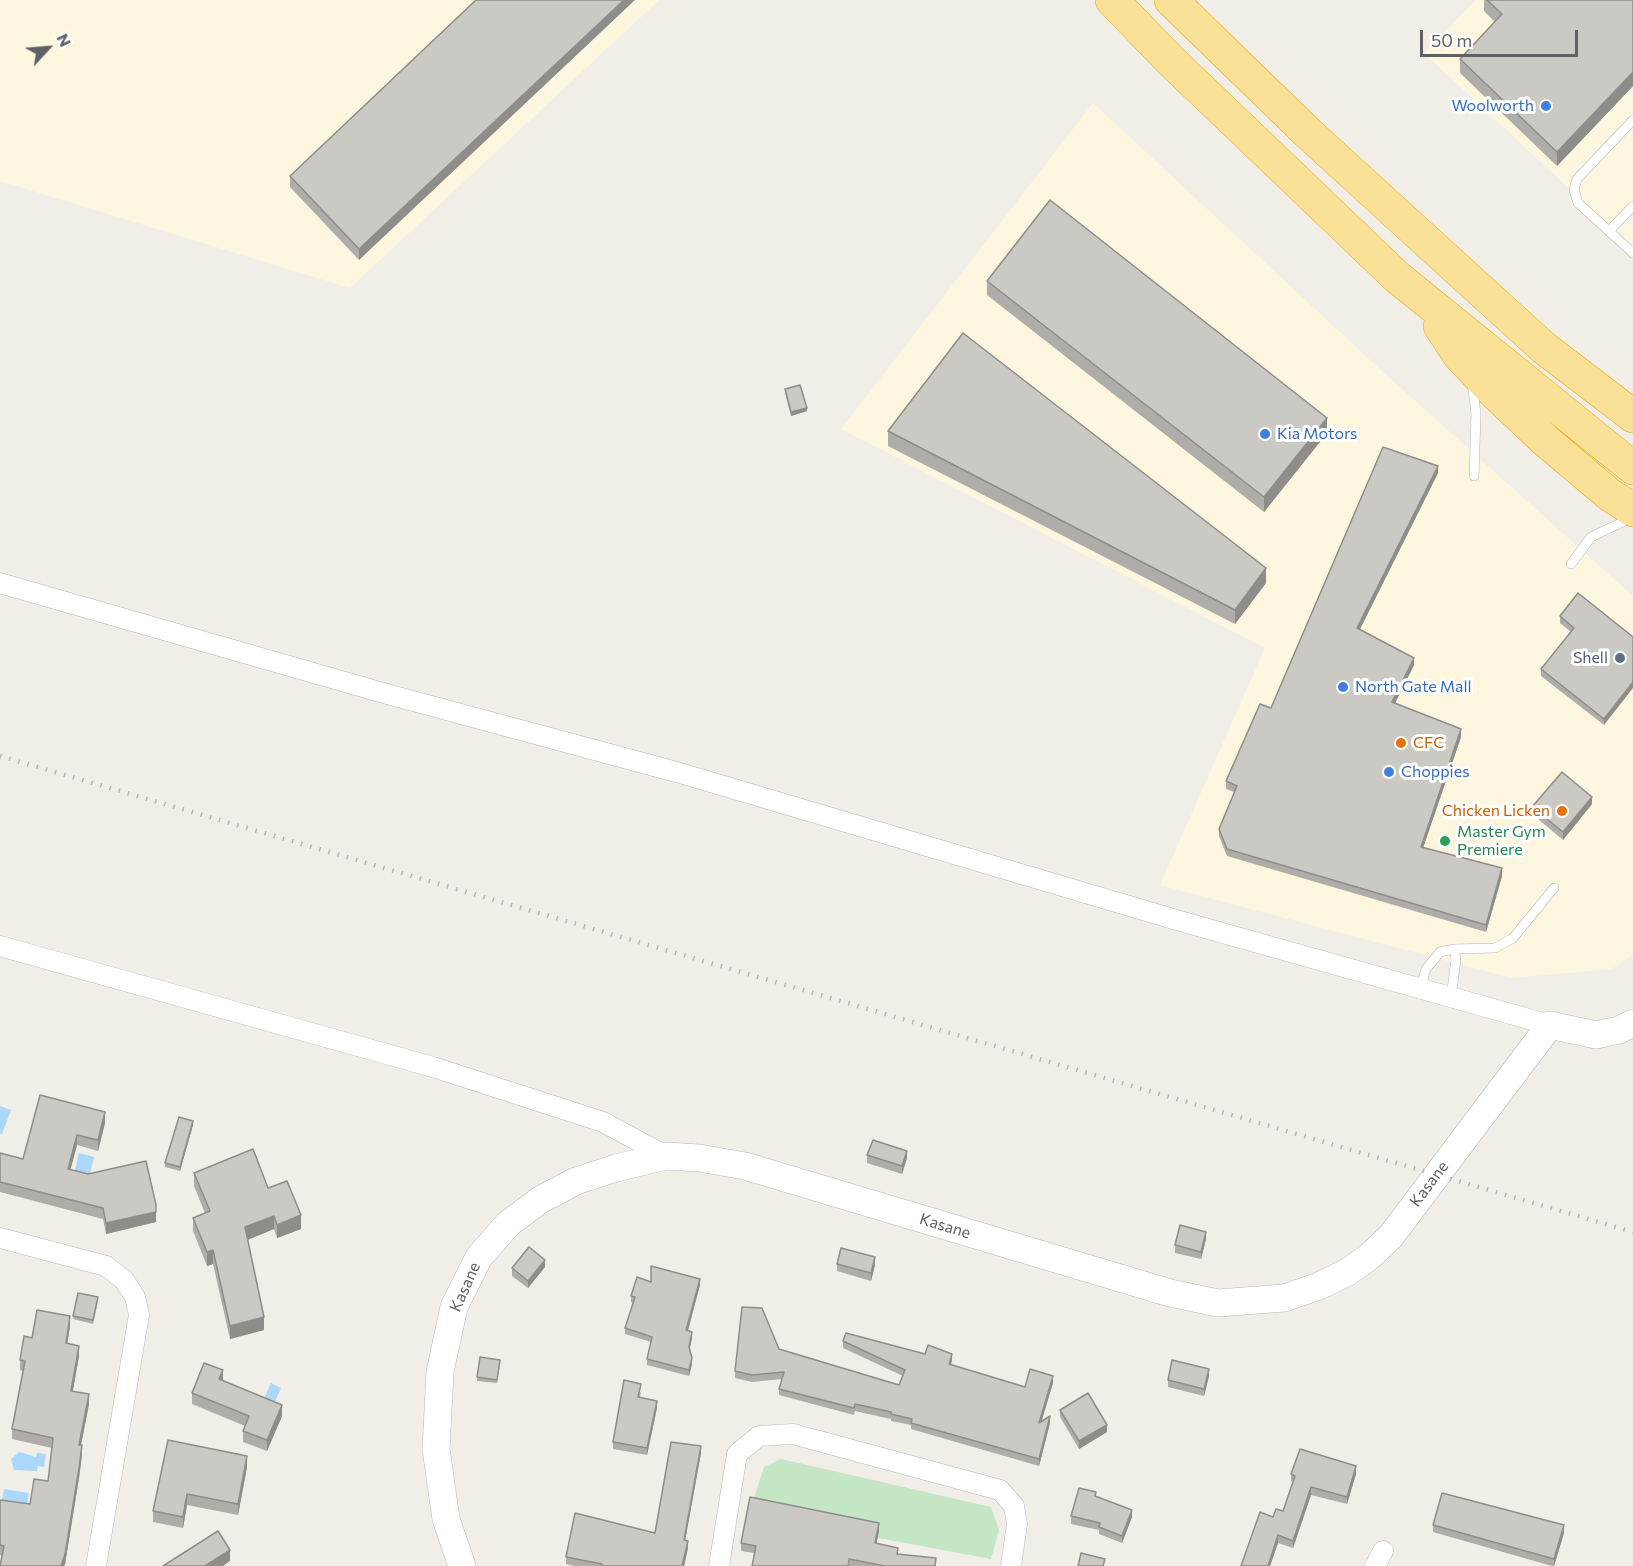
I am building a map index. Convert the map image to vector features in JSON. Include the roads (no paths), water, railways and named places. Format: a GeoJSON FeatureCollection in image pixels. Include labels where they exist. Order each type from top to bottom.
{"type":"FeatureCollection","features":[{"type":"Feature","properties":{"kind":"highway"},"geometry":{"type":"LineString","coordinates":[[1112,0],[1170,60],[1285,171],[1422,297],[1633,468]]}},
{"type":"Feature","properties":{"kind":"highway"},"geometry":{"type":"LineString","coordinates":[[1172,0],[1308,133],[1544,348],[1633,416]]}},
{"type":"Feature","properties":{"kind":"highway"},"geometry":{"type":"LineString","coordinates":[[1422,297],[1459,355],[1471,368],[1546,441],[1610,495],[1633,510]]}},
{"type":"Feature","properties":{"kind":"highway"},"geometry":{"type":"LineString","coordinates":[[1544,348],[1581,363],[1633,398]]}},
{"type":"Feature","properties":{"kind":"street"},"geometry":{"type":"LineString","coordinates":[[0,582],[387,694],[681,773],[1180,921],[1550,1025],[1596,1035],[1619,1030],[1633,1023]]}},
{"type":"Feature","properties":{"kind":"street"},"geometry":{"type":"LineString","coordinates":[[0,946],[433,1067],[603,1122],[666,1156]]}},
{"type":"Feature","properties":{"kind":"street","name":"Kasane"},"geometry":{"type":"LineString","coordinates":[[462,1566],[446,1519],[436,1449],[440,1372],[454,1307],[479,1257],[508,1224],[540,1200],[576,1181],[666,1156],[699,1158],[745,1166],[1170,1293],[1218,1304],[1253,1303],[1284,1298],[1319,1286],[1348,1272],[1370,1256],[1390,1236],[1550,1025]]}},
{"type":"Feature","properties":{"kind":"street"},"geometry":{"type":"LineString","coordinates":[[0,1238],[106,1266],[124,1280],[135,1297],[139,1315],[138,1324],[96,1566]]}},
{"type":"Feature","properties":{"kind":"street"},"geometry":{"type":"LineString","coordinates":[[719,1566],[737,1454],[759,1436],[792,1434],[1000,1490],[1014,1506],[1017,1524],[1011,1566]]}},
{"type":"Feature","properties":{"kind":"lane"},"geometry":{"type":"LineString","coordinates":[[1633,120],[1577,179],[1574,190],[1578,203],[1633,253]]}},
{"type":"Feature","properties":{"kind":"lane"},"geometry":{"type":"LineString","coordinates":[[1609,231],[1633,206]]}},
{"type":"Feature","properties":{"kind":"lane"},"geometry":{"type":"LineString","coordinates":[[1471,368],[1476,414],[1474,476]]}},
{"type":"Feature","properties":{"kind":"lane"},"geometry":{"type":"LineString","coordinates":[[1571,564],[1591,537],[1633,517]]}},
{"type":"Feature","properties":{"kind":"lane"},"geometry":{"type":"LineString","coordinates":[[1420,989],[1426,969],[1440,952],[1454,949],[1495,948],[1513,938],[1532,918],[1554,888]]}},
{"type":"Feature","properties":{"kind":"lane"},"geometry":{"type":"LineString","coordinates":[[1451,997],[1456,960],[1454,949]]}},
{"type":"Feature","properties":{"kind":"water"},"geometry":{"type":"Polygon","coordinates":[[[0,1106],[11,1110],[2,1134],[0,1134],[0,1106]]]}},
{"type":"Feature","properties":{"kind":"water"},"geometry":{"type":"Polygon","coordinates":[[[79,1153],[94,1157],[88,1182],[73,1178],[79,1153]]]}},
{"type":"Feature","properties":{"kind":"water"},"geometry":{"type":"Polygon","coordinates":[[[271,1383],[281,1388],[272,1408],[262,1403],[271,1383]]]}},
{"type":"Feature","properties":{"kind":"water"},"geometry":{"type":"Polygon","coordinates":[[[19,1452],[36,1457],[37,1453],[46,1454],[44,1467],[38,1466],[37,1471],[14,1470],[11,1459],[19,1452]]]}},
{"type":"Feature","properties":{"kind":"water"},"geometry":{"type":"Polygon","coordinates":[[[4,1489],[29,1493],[26,1510],[1,1506],[4,1489]]]}},
{"type":"Feature","properties":{"kind":"railway"},"geometry":{"type":"LineString","coordinates":[[0,756],[1633,1232]]}},
{"type":"Feature","properties":{"kind":"place","name":"Woolworth"},"geometry":{"type":"Point","coordinates":[1546,106]}},
{"type":"Feature","properties":{"kind":"place","name":"Kia Motors"},"geometry":{"type":"Point","coordinates":[1265,434]}},
{"type":"Feature","properties":{"kind":"place","name":"Shell"},"geometry":{"type":"Point","coordinates":[1620,658]}},
{"type":"Feature","properties":{"kind":"place","name":"North Gate Mall"},"geometry":{"type":"Point","coordinates":[1343,687]}},
{"type":"Feature","properties":{"kind":"place","name":"CFC"},"geometry":{"type":"Point","coordinates":[1401,743]}},
{"type":"Feature","properties":{"kind":"place","name":"Choppies"},"geometry":{"type":"Point","coordinates":[1389,772]}},
{"type":"Feature","properties":{"kind":"place","name":"Chicken Licken"},"geometry":{"type":"Point","coordinates":[1562,811]}},
{"type":"Feature","properties":{"kind":"place","name":"Master Gym Premiere"},"geometry":{"type":"Point","coordinates":[1445,841]}}]}
